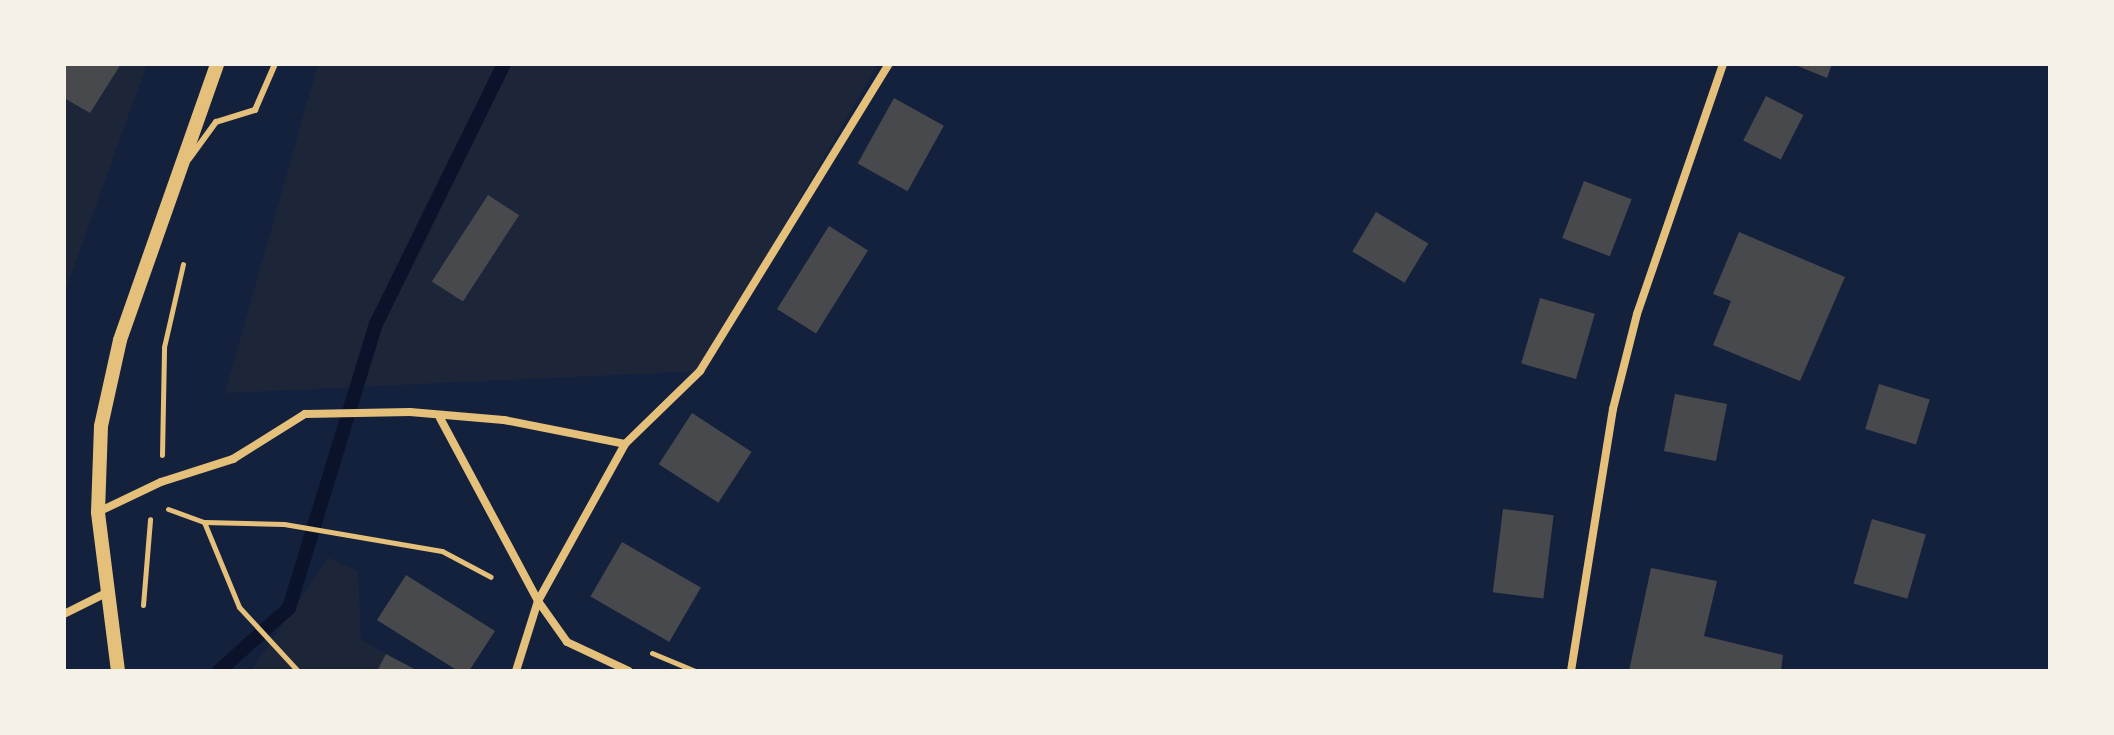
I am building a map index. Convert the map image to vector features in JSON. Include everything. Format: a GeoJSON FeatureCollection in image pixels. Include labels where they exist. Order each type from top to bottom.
{"type":"FeatureCollection","features":[{"type":"Feature","properties":{"kind":"street"},"geometry":{"type":"LineString","coordinates":[[118,671],[98,512],[101,426],[120,340],[217,64]]}},
{"type":"Feature","properties":{"kind":"street"},"geometry":{"type":"LineString","coordinates":[[516,671],[538,601],[625,444],[700,371],[889,64]]}},
{"type":"Feature","properties":{"kind":"street"},"geometry":{"type":"LineString","coordinates":[[1571,671],[1617,396],[1637,314],[1723,64]]}},
{"type":"Feature","properties":{"kind":"street"},"geometry":{"type":"LineString","coordinates":[[98,512],[161,482],[233,459],[305,414],[410,412],[440,418],[504,420],[625,444]]}},
{"type":"Feature","properties":{"kind":"street"},"geometry":{"type":"LineString","coordinates":[[440,418],[538,601],[567,642],[629,671]]}},
{"type":"Feature","properties":{"kind":"street"},"geometry":{"type":"LineString","coordinates":[[64,614],[108,592]]}},
{"type":"Feature","properties":{"kind":"lane"},"geometry":{"type":"LineString","coordinates":[[179,172],[216,122],[255,110],[275,64]]}},
{"type":"Feature","properties":{"kind":"path"},"geometry":{"type":"LineString","coordinates":[[143,615],[151,503],[161,482],[164,347],[185,257]]}},
{"type":"Feature","properties":{"kind":"path"},"geometry":{"type":"LineString","coordinates":[[151,503],[204,522],[284,524],[442,551],[538,601]]}},
{"type":"Feature","properties":{"kind":"path"},"geometry":{"type":"LineString","coordinates":[[204,522],[239,607],[298,671]]}},
{"type":"Feature","properties":{"kind":"shaded area"},"geometry":{"type":"Polygon","coordinates":[[[64,64],[147,64],[64,294],[64,64]]]}},
{"type":"Feature","properties":{"kind":"shaded area"},"geometry":{"type":"Polygon","coordinates":[[[318,64],[878,64],[700,371],[225,393],[318,64]]]}},
{"type":"Feature","properties":{"kind":"shaded area"},"geometry":{"type":"Polygon","coordinates":[[[328,558],[358,571],[361,640],[418,671],[251,671],[328,558]]]}},
{"type":"Feature","properties":{"kind":"building"},"geometry":{"type":"Polygon","coordinates":[[[64,64],[121,64],[90,113],[64,98],[64,64]]]}},
{"type":"Feature","properties":{"kind":"building"},"geometry":{"type":"Polygon","coordinates":[[[1793,64],[1832,64],[1827,78],[1793,64]]]}},
{"type":"Feature","properties":{"kind":"building"},"geometry":{"type":"Polygon","coordinates":[[[1766,96],[1803,115],[1781,160],[1743,141],[1766,96]]]}},
{"type":"Feature","properties":{"kind":"building"},"geometry":{"type":"Polygon","coordinates":[[[894,98],[944,126],[907,191],[858,164],[894,98]]]}},
{"type":"Feature","properties":{"kind":"building"},"geometry":{"type":"Polygon","coordinates":[[[1584,181],[1632,199],[1610,256],[1562,238],[1584,181]]]}},
{"type":"Feature","properties":{"kind":"building"},"geometry":{"type":"Polygon","coordinates":[[[488,195],[519,215],[463,302],[432,281],[488,195]]]}},
{"type":"Feature","properties":{"kind":"building"},"geometry":{"type":"Polygon","coordinates":[[[1376,212],[1428,243],[1405,283],[1352,251],[1376,212]]]}},
{"type":"Feature","properties":{"kind":"building"},"geometry":{"type":"Polygon","coordinates":[[[829,226],[868,250],[816,333],[777,309],[829,226]]]}},
{"type":"Feature","properties":{"kind":"building"},"geometry":{"type":"Polygon","coordinates":[[[1739,232],[1845,277],[1800,381],[1713,345],[1731,301],[1713,294],[1739,232]]]}},
{"type":"Feature","properties":{"kind":"building"},"geometry":{"type":"Polygon","coordinates":[[[1540,298],[1595,314],[1576,379],[1521,363],[1540,298]]]}},
{"type":"Feature","properties":{"kind":"building"},"geometry":{"type":"Polygon","coordinates":[[[1879,384],[1930,399],[1916,444],[1865,429],[1879,384]]]}},
{"type":"Feature","properties":{"kind":"building"},"geometry":{"type":"Polygon","coordinates":[[[1675,394],[1727,404],[1716,461],[1664,451],[1675,394]]]}},
{"type":"Feature","properties":{"kind":"building"},"geometry":{"type":"Polygon","coordinates":[[[692,413],[752,452],[718,503],[659,464],[692,413]]]}},
{"type":"Feature","properties":{"kind":"building"},"geometry":{"type":"Polygon","coordinates":[[[1503,509],[1554,515],[1543,599],[1493,592],[1503,509]]]}},
{"type":"Feature","properties":{"kind":"building"},"geometry":{"type":"Polygon","coordinates":[[[1872,519],[1926,534],[1907,599],[1854,583],[1872,519]]]}},
{"type":"Feature","properties":{"kind":"building"},"geometry":{"type":"Polygon","coordinates":[[[622,542],[701,588],[669,642],[590,597],[622,542]]]}},
{"type":"Feature","properties":{"kind":"building"},"geometry":{"type":"Polygon","coordinates":[[[1651,568],[1717,581],[1704,636],[1783,655],[1781,671],[1629,671],[1651,568]]]}},
{"type":"Feature","properties":{"kind":"building"},"geometry":{"type":"Polygon","coordinates":[[[406,575],[495,631],[469,671],[458,671],[377,620],[406,575]]]}},
{"type":"Feature","properties":{"kind":"building"},"geometry":{"type":"Polygon","coordinates":[[[386,654],[418,671],[377,671],[386,654]]]}},
{"type":"Feature","properties":{"kind":"waterway"},"geometry":{"type":"LineString","coordinates":[[219,671],[289,608],[376,324],[504,64]]}}]}
